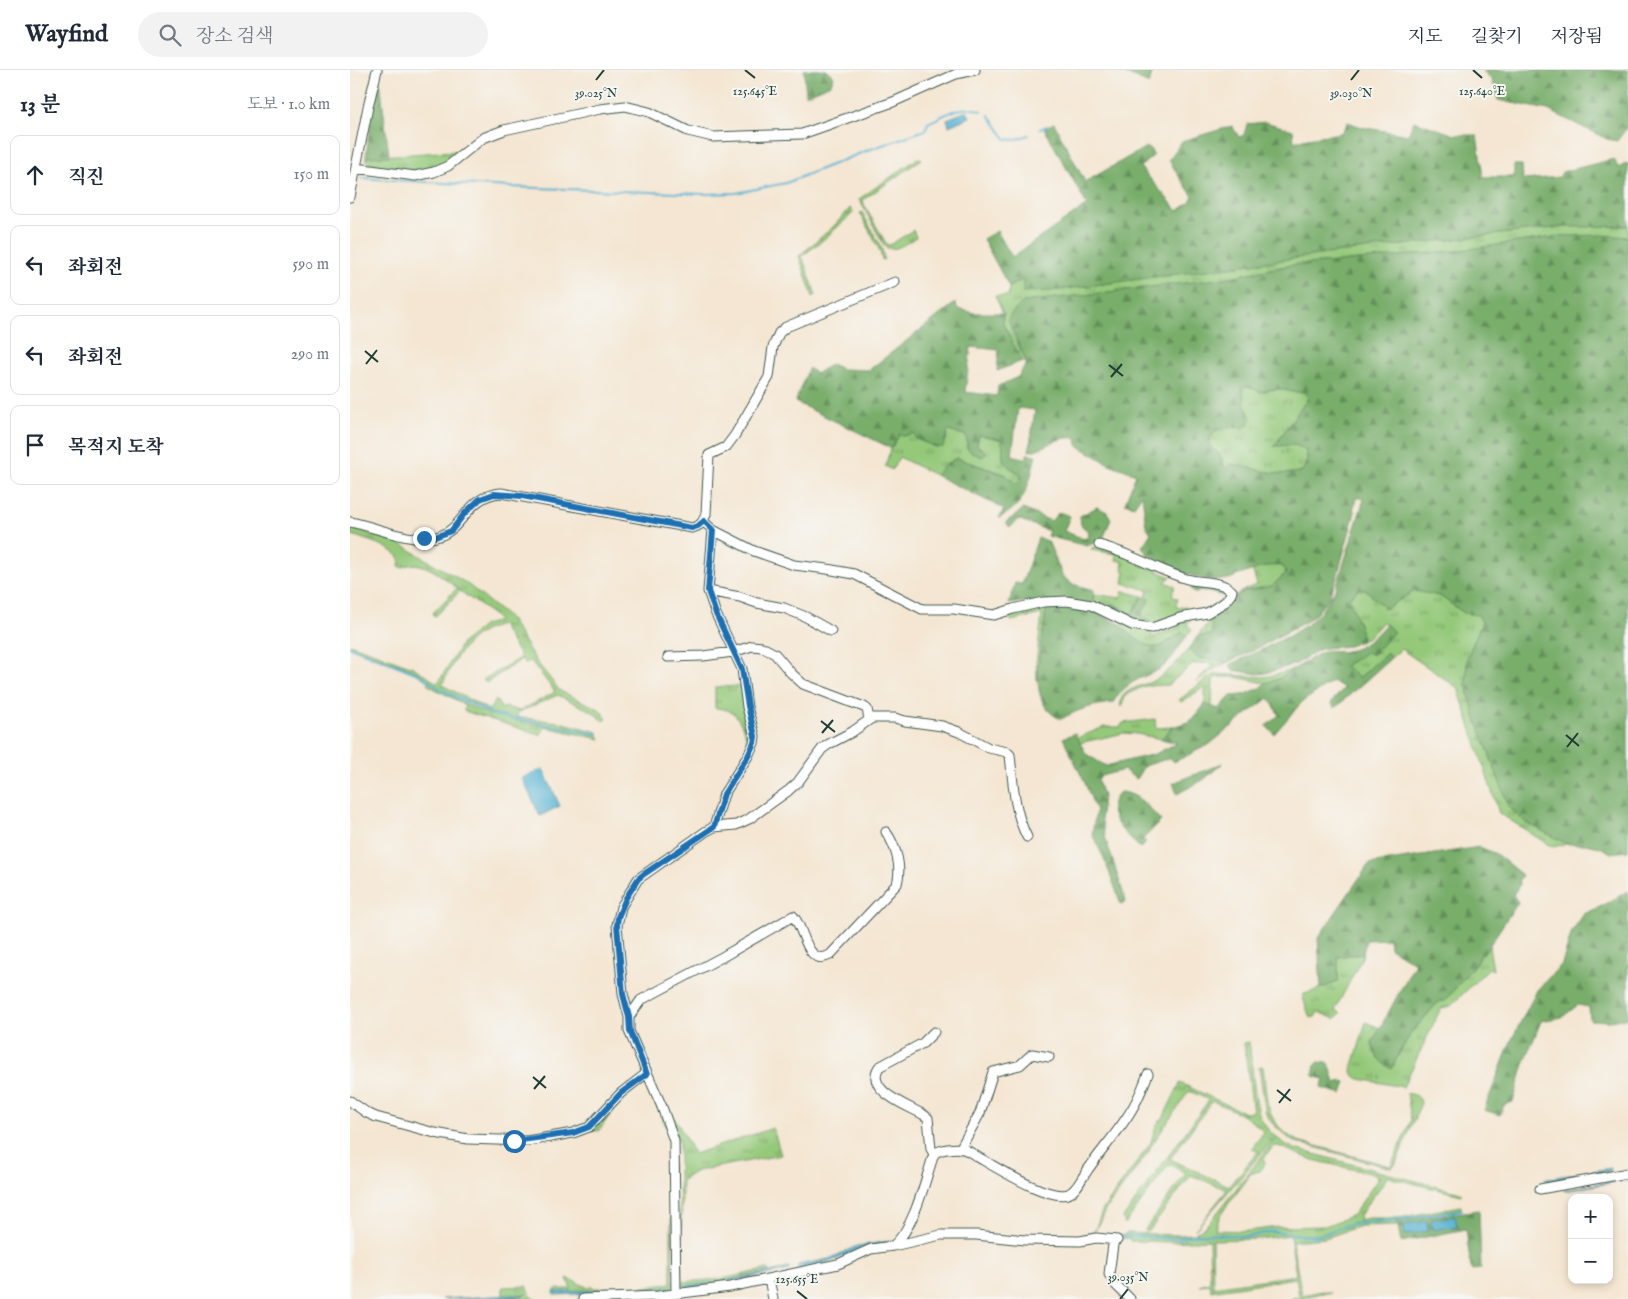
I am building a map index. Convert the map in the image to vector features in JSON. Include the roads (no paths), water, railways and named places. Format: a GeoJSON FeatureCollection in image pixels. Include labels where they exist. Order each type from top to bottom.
{"type":"FeatureCollection","features":[{"type":"Feature","properties":{"kind":"street"},"geometry":{"type":"LineString","coordinates":[[350,197],[368,107],[378,70]]}},
{"type":"Feature","properties":{"kind":"street"},"geometry":{"type":"LineString","coordinates":[[356,168],[414,176],[434,172],[448,166],[482,138],[504,130],[600,109],[625,106],[649,112],[688,131],[713,137],[802,134],[893,102],[956,74],[976,70]]}},
{"type":"Feature","properties":{"kind":"street"},"geometry":{"type":"LineString","coordinates":[[350,522],[410,537],[435,537],[451,531],[465,513],[480,499],[494,494],[501,494],[692,528],[698,526],[704,521],[707,506],[710,456],[730,444],[769,377],[773,347],[779,333],[786,327],[895,282]]}},
{"type":"Feature","properties":{"kind":"street"},"geometry":{"type":"LineString","coordinates":[[704,521],[713,530],[754,552],[794,565],[854,574],[922,609],[954,609],[994,615],[1043,602],[1067,601],[1091,605],[1132,626],[1152,628],[1180,618],[1207,613],[1225,602],[1231,594],[1232,591],[1229,588],[1221,585],[1189,580],[1117,550],[1099,545]]}},
{"type":"Feature","properties":{"kind":"street"},"geometry":{"type":"LineString","coordinates":[[713,530],[708,591],[716,614],[742,669],[754,739],[742,765],[724,794],[714,827]]}},
{"type":"Feature","properties":{"kind":"street"},"geometry":{"type":"LineString","coordinates":[[708,591],[784,608],[831,631]]}},
{"type":"Feature","properties":{"kind":"street"},"geometry":{"type":"LineString","coordinates":[[668,657],[703,656],[733,652],[752,646],[766,648],[803,684],[864,707],[867,710],[869,719]]}},
{"type":"Feature","properties":{"kind":"street"},"geometry":{"type":"LineString","coordinates":[[676,1293],[675,1146],[673,1135],[630,1031],[629,1017],[623,994],[618,946],[617,925],[621,907],[638,879],[714,827],[736,826],[749,819],[798,782],[822,749],[852,732],[869,719],[886,718],[932,724],[959,732],[989,748],[1007,752],[1010,755],[1012,784],[1022,827],[1027,837]]}},
{"type":"Feature","properties":{"kind":"street"},"geometry":{"type":"LineString","coordinates":[[629,1017],[641,1000],[724,956],[793,916],[811,953],[818,958],[830,955],[897,884],[899,878],[895,847],[886,832]]}},
{"type":"Feature","properties":{"kind":"street"},"geometry":{"type":"LineString","coordinates":[[934,1032],[923,1043],[879,1067],[876,1076],[885,1094],[924,1114],[928,1118],[931,1149],[934,1154]]}},
{"type":"Feature","properties":{"kind":"street"},"geometry":{"type":"LineString","coordinates":[[960,1149],[980,1113],[992,1072],[1020,1065],[1032,1054],[1049,1057]]}},
{"type":"Feature","properties":{"kind":"street"},"geometry":{"type":"LineString","coordinates":[[350,1101],[376,1117],[435,1133],[468,1139],[527,1141],[573,1133],[589,1127],[621,1093],[647,1074]]}},
{"type":"Feature","properties":{"kind":"street"},"geometry":{"type":"LineString","coordinates":[[893,1246],[911,1218],[934,1154],[937,1151],[960,1149],[970,1152],[1004,1172],[1042,1190],[1061,1195],[1073,1191],[1126,1118],[1139,1096],[1148,1074]]}},
{"type":"Feature","properties":{"kind":"street"},"geometry":{"type":"LineString","coordinates":[[1540,1189],[1628,1173]]}},
{"type":"Feature","properties":{"kind":"street"},"geometry":{"type":"LineString","coordinates":[[583,1299],[644,1297],[716,1290],[838,1264],[871,1249],[941,1235],[976,1235],[1024,1240],[1080,1241],[1096,1238],[1115,1242],[1109,1274],[1116,1285],[1130,1299]]}},
{"type":"Feature","properties":{"kind":"street"},"geometry":{"type":"LineString","coordinates":[[769,1279],[773,1299]]}},
{"type":"Feature","properties":{"kind":"water"},"geometry":{"type":"Polygon","coordinates":[[[967,111],[970,117],[949,126],[947,119],[967,111]]]}},
{"type":"Feature","properties":{"kind":"water"},"geometry":{"type":"Polygon","coordinates":[[[543,769],[560,806],[540,816],[522,778],[543,769]]]}},
{"type":"Feature","properties":{"kind":"water"},"geometry":{"type":"Polygon","coordinates":[[[1611,1168],[1611,1170],[1545,1181],[1544,1179],[1611,1168]]]}},
{"type":"Feature","properties":{"kind":"water"},"geometry":{"type":"Polygon","coordinates":[[[1628,1178],[1628,1180],[1564,1191],[1564,1190],[1628,1178]]]}},
{"type":"Feature","properties":{"kind":"water"},"geometry":{"type":"Polygon","coordinates":[[[1455,1216],[1457,1226],[1433,1230],[1431,1220],[1455,1216]]]}},
{"type":"Feature","properties":{"kind":"water"},"geometry":{"type":"Polygon","coordinates":[[[1427,1221],[1428,1231],[1405,1235],[1404,1225],[1427,1221]]]}},
{"type":"Feature","properties":{"kind":"water"},"geometry":{"type":"Polygon","coordinates":[[[891,1241],[890,1243],[860,1249],[832,1261],[798,1269],[798,1265],[829,1259],[857,1246],[891,1241]]]}},
{"type":"Feature","properties":{"kind":"water"},"geometry":{"type":"Polygon","coordinates":[[[789,1268],[789,1270],[715,1285],[681,1289],[680,1286],[715,1283],[789,1268]]]}},
{"type":"Feature","properties":{"kind":"water"},"geometry":{"type":"Polygon","coordinates":[[[671,1288],[671,1290],[554,1295],[554,1292],[671,1288]]]}},
{"type":"Feature","properties":{"kind":"water"},"geometry":{"type":"Polygon","coordinates":[[[526,1294],[498,1298],[442,1299],[526,1294]]]}},
{"type":"Feature","properties":{"kind":"waterway"},"geometry":{"type":"LineString","coordinates":[[360,178],[510,187],[705,194],[736,193],[786,183],[925,130],[928,123],[954,111],[968,108],[982,111]]}},
{"type":"Feature","properties":{"kind":"waterway"},"geometry":{"type":"LineString","coordinates":[[989,115],[1006,139],[1014,140],[1029,135]]}},
{"type":"Feature","properties":{"kind":"waterway"},"geometry":{"type":"LineString","coordinates":[[1040,129],[1047,126]]}},
{"type":"Feature","properties":{"kind":"waterway"},"geometry":{"type":"LineString","coordinates":[[350,647],[418,674],[442,690],[494,715],[598,734]]}},
{"type":"Feature","properties":{"kind":"waterway"},"geometry":{"type":"LineString","coordinates":[[1121,1237],[1176,1239],[1193,1235],[1213,1234],[1248,1237],[1273,1231],[1305,1236],[1319,1236],[1350,1224],[1396,1220],[1462,1210]]}}]}
